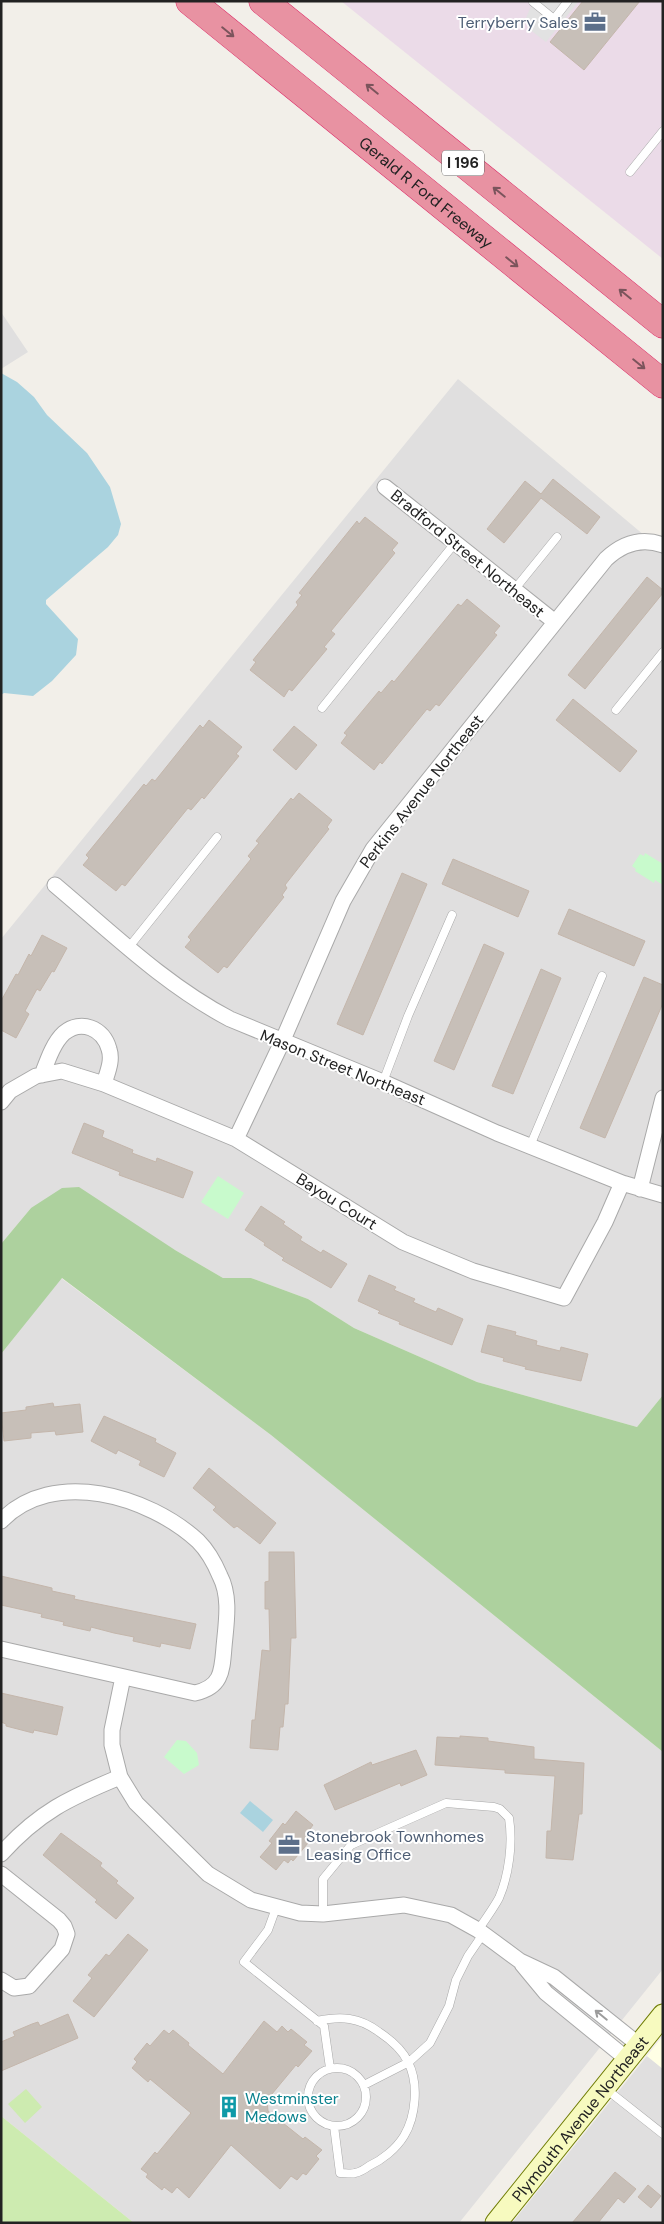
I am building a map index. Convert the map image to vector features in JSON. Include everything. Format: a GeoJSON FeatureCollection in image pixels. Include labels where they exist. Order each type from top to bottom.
{"type":"FeatureCollection","features":[{"type":"Feature","properties":{"kind":"highway","name":"Gerald R Ford Freeway"},"geometry":{"type":"LineString","coordinates":[[190,1],[663,384]]}},
{"type":"Feature","properties":{"kind":"highway","name":"I 196"},"geometry":{"type":"LineString","coordinates":[[263,1],[663,324]]}},
{"type":"Feature","properties":{"kind":"main road","name":"Plymouth Avenue Northeast"},"geometry":{"type":"LineString","coordinates":[[496,2223],[663,2015]]}},
{"type":"Feature","properties":{"kind":"street","name":"Bradford Street Northeast"},"geometry":{"type":"LineString","coordinates":[[385,487],[555,622],[616,549],[643,541],[663,545]]}},
{"type":"Feature","properties":{"kind":"street","name":"Perkins Avenue Northeast"},"geometry":{"type":"LineString","coordinates":[[236,1139],[282,1042],[342,901],[356,874],[379,841],[555,622]]}},
{"type":"Feature","properties":{"kind":"street","name":"Mason Street Northeast"},"geometry":{"type":"LineString","coordinates":[[55,885],[129,947],[206,1006],[254,1031],[383,1082],[530,1146],[622,1183],[663,1195]]}},
{"type":"Feature","properties":{"kind":"street"},"geometry":{"type":"LineString","coordinates":[[42,1075],[49,1057],[62,1035],[75,1026],[88,1026],[100,1032],[109,1049],[110,1061],[104,1084]]}},
{"type":"Feature","properties":{"kind":"street","name":"Bayou Court"},"geometry":{"type":"LineString","coordinates":[[1,1102],[10,1091],[36,1076],[62,1071],[104,1084],[236,1139],[404,1242],[473,1271],[564,1298],[605,1222],[622,1183]]}},
{"type":"Feature","properties":{"kind":"street"},"geometry":{"type":"LineString","coordinates":[[640,1189],[663,1098]]}},
{"type":"Feature","properties":{"kind":"street"},"geometry":{"type":"LineString","coordinates":[[1,1521],[22,1503],[52,1492],[98,1493],[142,1504],[173,1521],[205,1548],[221,1577],[226,1597],[227,1617],[222,1672],[216,1682],[207,1690],[195,1693],[1,1649]]}},
{"type":"Feature","properties":{"kind":"street"},"geometry":{"type":"LineString","coordinates":[[123,1677],[112,1730],[112,1745],[120,1777],[136,1803],[208,1874],[252,1900],[276,1908],[323,1914],[404,1905],[450,1915],[480,1932],[520,1961],[554,1977],[633,2052]]}},
{"type":"Feature","properties":{"kind":"street"},"geometry":{"type":"LineString","coordinates":[[1,1854],[23,1830],[41,1816],[62,1803],[120,1777]]}},
{"type":"Feature","properties":{"kind":"street"},"geometry":{"type":"LineString","coordinates":[[1,1874],[59,1920],[67,1934],[66,1942],[62,1949],[29,1986],[14,1988],[1,1980]]}},
{"type":"Feature","properties":{"kind":"lane"},"geometry":{"type":"LineString","coordinates":[[533,2],[554,19],[568,1]]}},
{"type":"Feature","properties":{"kind":"lane"},"geometry":{"type":"LineString","coordinates":[[630,172],[663,131]]}},
{"type":"Feature","properties":{"kind":"lane"},"geometry":{"type":"LineString","coordinates":[[514,590],[557,537]]}},
{"type":"Feature","properties":{"kind":"lane"},"geometry":{"type":"LineString","coordinates":[[322,708],[455,543]]}},
{"type":"Feature","properties":{"kind":"lane"},"geometry":{"type":"LineString","coordinates":[[616,710],[663,652]]}},
{"type":"Feature","properties":{"kind":"lane"},"geometry":{"type":"LineString","coordinates":[[129,947],[217,837]]}},
{"type":"Feature","properties":{"kind":"lane"},"geometry":{"type":"LineString","coordinates":[[383,1082],[408,1016],[452,915]]}},
{"type":"Feature","properties":{"kind":"lane"},"geometry":{"type":"LineString","coordinates":[[530,1146],[602,976]]}},
{"type":"Feature","properties":{"kind":"lane"},"geometry":{"type":"LineString","coordinates":[[323,1914],[323,1879],[351,1845],[446,1803],[494,1807],[506,1813],[509,1818],[510,1841],[505,1882],[498,1900],[456,1980],[449,2006],[430,2043],[409,2062],[364,2085]]}},
{"type":"Feature","properties":{"kind":"lane"},"geometry":{"type":"LineString","coordinates":[[276,1908],[268,1930],[244,1962],[324,2026],[330,2068]]}},
{"type":"Feature","properties":{"kind":"lane"},"geometry":{"type":"LineString","coordinates":[[317,2021],[336,2017],[351,2019],[373,2027],[393,2041],[409,2062],[415,2087],[413,2108],[404,2137],[382,2160],[357,2173],[340,2173],[334,2126]]}},
{"type":"Feature","properties":{"kind":"lane"},"geometry":{"type":"LineString","coordinates":[[330,2068],[350,2070],[358,2076],[364,2085],[366,2094],[365,2104],[361,2114],[344,2125],[334,2126],[318,2118],[312,2112],[308,2094],[315,2077],[330,2068]]}},
{"type":"Feature","properties":{"kind":"lane"},"geometry":{"type":"LineString","coordinates":[[605,2087],[663,2134]]}},
{"type":"Feature","properties":{"kind":"shaded area"},"geometry":{"type":"Polygon","coordinates":[[[341,1],[663,1],[663,259],[341,1]]]}},
{"type":"Feature","properties":{"kind":"shaded area"},"geometry":{"type":"Polygon","coordinates":[[[533,1],[579,1],[546,42],[529,29],[527,24],[526,18],[533,1]]]}},
{"type":"Feature","properties":{"kind":"shaded area"},"geometry":{"type":"Polygon","coordinates":[[[1,312],[28,352],[1,369],[1,312]]]}},
{"type":"Feature","properties":{"kind":"shaded area"},"geometry":{"type":"Polygon","coordinates":[[[458,379],[663,551],[663,1395],[637,1427],[477,1382],[354,1328],[308,1299],[251,1278],[223,1278],[175,1250],[31,1208],[1,1244],[1,939],[458,379]]]}},
{"type":"Feature","properties":{"kind":"shaded area"},"geometry":{"type":"Polygon","coordinates":[[[61,1278],[271,1435],[663,1752],[663,1969],[459,2223],[134,2223],[1,2116],[1,1354],[61,1278]]]}},
{"type":"Feature","properties":{"kind":"shaded area"},"geometry":{"type":"Polygon","coordinates":[[[663,2036],[663,2069],[647,2056],[663,2036]]]}},
{"type":"Feature","properties":{"kind":"shaded area"},"geometry":{"type":"Polygon","coordinates":[[[647,2056],[663,2069],[663,2223],[512,2223],[647,2056]]]}},
{"type":"Feature","properties":{"kind":"green space"},"geometry":{"type":"Polygon","coordinates":[[[645,853],[663,864],[663,885],[655,880],[654,883],[635,871],[636,869],[632,866],[640,854],[644,856],[645,853]]]}},
{"type":"Feature","properties":{"kind":"green space"},"geometry":{"type":"Polygon","coordinates":[[[218,1176],[244,1193],[228,1219],[201,1202],[218,1176]]]}},
{"type":"Feature","properties":{"kind":"green space"},"geometry":{"type":"Polygon","coordinates":[[[79,1187],[175,1250],[223,1278],[251,1278],[308,1299],[354,1328],[477,1382],[637,1427],[663,1395],[663,1752],[271,1435],[62,1278],[1,1354],[1,1244],[31,1208],[62,1188],[79,1187]]]}},
{"type":"Feature","properties":{"kind":"green space"},"geometry":{"type":"Polygon","coordinates":[[[177,1740],[186,1741],[197,1753],[199,1765],[184,1774],[164,1757],[177,1740]]]}},
{"type":"Feature","properties":{"kind":"green space"},"geometry":{"type":"Polygon","coordinates":[[[26,2089],[42,2107],[25,2123],[8,2104],[26,2089]]]}},
{"type":"Feature","properties":{"kind":"green space"},"geometry":{"type":"Polygon","coordinates":[[[1,2116],[134,2223],[1,2223],[1,2116]]]}},
{"type":"Feature","properties":{"kind":"water"},"geometry":{"type":"Polygon","coordinates":[[[1,373],[17,382],[34,397],[47,415],[87,453],[110,487],[121,524],[118,535],[108,547],[46,600],[46,604],[78,639],[76,655],[52,681],[33,696],[4,693],[1,695],[1,373]]]}},
{"type":"Feature","properties":{"kind":"water"},"geometry":{"type":"Polygon","coordinates":[[[250,1801],[273,1820],[263,1832],[240,1813],[250,1801]]]}},
{"type":"Feature","properties":{"kind":"building","name":"Terryberry Sales"},"geometry":{"type":"Polygon","coordinates":[[[583,1],[640,1],[584,70],[550,42],[583,1]]]}},
{"type":"Feature","properties":{"kind":"building"},"geometry":{"type":"Polygon","coordinates":[[[553,479],[600,517],[587,534],[541,498],[504,543],[487,529],[525,481],[541,494],[553,479]]]}},
{"type":"Feature","properties":{"kind":"building"},"geometry":{"type":"Polygon","coordinates":[[[365,517],[398,543],[392,550],[395,553],[331,631],[335,634],[324,647],[327,649],[292,691],[289,689],[284,697],[250,670],[256,662],[253,660],[298,605],[296,602],[302,595],[299,593],[357,521],[359,524],[365,517]]]}},
{"type":"Feature","properties":{"kind":"building"},"geometry":{"type":"Polygon","coordinates":[[[647,577],[663,590],[663,593],[585,689],[568,675],[647,577]]]}},
{"type":"Feature","properties":{"kind":"building"},"geometry":{"type":"Polygon","coordinates":[[[467,599],[500,626],[494,633],[497,635],[439,706],[436,704],[430,711],[427,709],[382,764],[380,762],[374,770],[341,743],[347,735],[344,733],[379,691],[381,693],[392,680],[394,682],[458,604],[461,606],[467,599]]]}},
{"type":"Feature","properties":{"kind":"building"},"geometry":{"type":"Polygon","coordinates":[[[573,699],[637,751],[620,772],[556,720],[573,699]]]}},
{"type":"Feature","properties":{"kind":"building"},"geometry":{"type":"Polygon","coordinates":[[[209,720],[242,747],[236,754],[239,756],[204,799],[202,797],[191,810],[188,808],[125,886],[122,884],[116,891],[83,865],[89,858],[86,855],[144,784],[146,786],[152,779],[155,781],[200,725],[203,728],[209,720]]]}},
{"type":"Feature","properties":{"kind":"building"},"geometry":{"type":"Polygon","coordinates":[[[294,726],[317,745],[296,770],[273,750],[294,726]]]}},
{"type":"Feature","properties":{"kind":"building"},"geometry":{"type":"Polygon","coordinates":[[[299,793],[332,820],[327,827],[329,829],[285,885],[287,888],[282,895],[284,897],[227,968],[224,966],[218,973],[185,947],[191,940],[188,937],[251,859],[248,856],[259,843],[256,841],[291,798],[293,800],[299,793]]]}},
{"type":"Feature","properties":{"kind":"building"},"geometry":{"type":"Polygon","coordinates":[[[453,859],[529,891],[518,917],[442,884],[453,859]]]}},
{"type":"Feature","properties":{"kind":"building"},"geometry":{"type":"Polygon","coordinates":[[[402,873],[427,884],[363,1035],[337,1024],[402,873]]]}},
{"type":"Feature","properties":{"kind":"building"},"geometry":{"type":"Polygon","coordinates":[[[569,909],[645,941],[634,966],[558,934],[569,909]]]}},
{"type":"Feature","properties":{"kind":"building"},"geometry":{"type":"Polygon","coordinates":[[[42,935],[67,948],[54,972],[52,971],[40,991],[37,989],[25,1011],[29,1014],[16,1038],[1,1030],[1,1001],[29,954],[31,956],[42,935]]]}},
{"type":"Feature","properties":{"kind":"building"},"geometry":{"type":"Polygon","coordinates":[[[484,944],[504,953],[454,1070],[434,1061],[484,944]]]}},
{"type":"Feature","properties":{"kind":"building"},"geometry":{"type":"Polygon","coordinates":[[[541,969],[561,978],[513,1094],[492,1086],[541,969]]]}},
{"type":"Feature","properties":{"kind":"building"},"geometry":{"type":"Polygon","coordinates":[[[644,977],[663,985],[663,1003],[605,1138],[580,1128],[644,977]]]}},
{"type":"Feature","properties":{"kind":"building"},"geometry":{"type":"Polygon","coordinates":[[[84,1123],[104,1131],[102,1137],[133,1150],[132,1153],[156,1162],[157,1158],[193,1172],[183,1198],[119,1175],[120,1172],[72,1153],[84,1123]]]}},
{"type":"Feature","properties":{"kind":"building"},"geometry":{"type":"Polygon","coordinates":[[[261,1206],[285,1222],[283,1224],[302,1237],[300,1240],[321,1253],[323,1250],[347,1264],[331,1288],[282,1260],[284,1258],[245,1230],[261,1206]]]}},
{"type":"Feature","properties":{"kind":"building"},"geometry":{"type":"Polygon","coordinates":[[[369,1275],[396,1287],[394,1290],[415,1299],[413,1302],[436,1312],[438,1308],[463,1319],[452,1345],[399,1324],[400,1322],[378,1313],[380,1311],[358,1301],[369,1275]]]}},
{"type":"Feature","properties":{"kind":"building"},"geometry":{"type":"Polygon","coordinates":[[[488,1325],[516,1332],[515,1335],[537,1341],[536,1345],[560,1351],[561,1347],[588,1354],[581,1381],[525,1369],[526,1367],[503,1361],[504,1358],[481,1352],[488,1325]]]}},
{"type":"Feature","properties":{"kind":"building"},"geometry":{"type":"Polygon","coordinates":[[[53,1403],[54,1407],[80,1404],[83,1432],[56,1435],[55,1431],[31,1433],[31,1438],[4,1441],[1,1413],[26,1410],[26,1407],[53,1403]]]}},
{"type":"Feature","properties":{"kind":"building"},"geometry":{"type":"Polygon","coordinates":[[[104,1416],[156,1439],[155,1442],[176,1453],[164,1477],[139,1465],[141,1461],[118,1450],[116,1454],[91,1441],[104,1416]]]}},
{"type":"Feature","properties":{"kind":"building"},"geometry":{"type":"Polygon","coordinates":[[[209,1468],[276,1523],[260,1544],[237,1526],[234,1528],[213,1510],[216,1507],[193,1488],[209,1468]]]}},
{"type":"Feature","properties":{"kind":"building"},"geometry":{"type":"Polygon","coordinates":[[[269,1552],[294,1552],[296,1638],[291,1638],[288,1704],[285,1704],[283,1727],[280,1727],[278,1750],[250,1748],[252,1720],[255,1720],[262,1650],[270,1651],[269,1609],[265,1609],[265,1582],[269,1581],[269,1552]]]}},
{"type":"Feature","properties":{"kind":"building"},"geometry":{"type":"Polygon","coordinates":[[[1,1576],[52,1588],[52,1591],[75,1596],[74,1599],[196,1624],[190,1649],[161,1643],[160,1647],[133,1641],[134,1637],[91,1627],[90,1631],[63,1625],[64,1622],[41,1617],[42,1614],[1,1605],[1,1576]]]}},
{"type":"Feature","properties":{"kind":"building"},"geometry":{"type":"Polygon","coordinates":[[[1,1693],[63,1707],[57,1735],[34,1730],[33,1733],[6,1726],[6,1724],[1,1722],[1,1693]]]}},
{"type":"Feature","properties":{"kind":"building"},"geometry":{"type":"Polygon","coordinates":[[[460,1736],[488,1738],[488,1741],[534,1747],[534,1759],[584,1763],[582,1814],[579,1814],[573,1860],[546,1858],[547,1831],[551,1831],[555,1776],[505,1773],[505,1770],[435,1765],[437,1737],[460,1738],[460,1736]]]}},
{"type":"Feature","properties":{"kind":"building"},"geometry":{"type":"Polygon","coordinates":[[[416,1750],[427,1775],[401,1786],[400,1783],[335,1810],[324,1785],[371,1762],[372,1765],[416,1750]]]}},
{"type":"Feature","properties":{"kind":"building"},"geometry":{"type":"Polygon","coordinates":[[[296,1811],[313,1825],[307,1833],[313,1837],[293,1861],[291,1859],[288,1863],[284,1860],[276,1870],[260,1857],[272,1843],[269,1841],[283,1823],[285,1825],[296,1811]]]}},
{"type":"Feature","properties":{"kind":"building"},"geometry":{"type":"Polygon","coordinates":[[[61,1833],[102,1863],[100,1866],[134,1898],[116,1919],[95,1902],[97,1900],[43,1855],[61,1833]]]}},
{"type":"Feature","properties":{"kind":"building"},"geometry":{"type":"Polygon","coordinates":[[[128,1934],[148,1950],[94,2017],[73,2001],[92,1978],[88,1975],[106,1954],[109,1956],[128,1934]]]}},
{"type":"Feature","properties":{"kind":"building"},"geometry":{"type":"Polygon","coordinates":[[[68,2014],[78,2038],[1,2071],[1,2042],[15,2036],[13,2032],[32,2024],[38,2022],[40,2026],[68,2014]]]}},
{"type":"Feature","properties":{"kind":"building","name":"Westminster Medows"},"geometry":{"type":"Polygon","coordinates":[[[264,2021],[277,2032],[282,2026],[288,2032],[291,2029],[307,2042],[304,2045],[312,2051],[298,2067],[296,2065],[267,2100],[268,2111],[303,2139],[305,2137],[322,2150],[316,2156],[319,2159],[306,2175],[303,2173],[297,2180],[291,2176],[280,2189],[231,2145],[189,2198],[177,2187],[172,2193],[164,2187],[162,2190],[146,2177],[148,2174],[141,2169],[155,2152],[157,2154],[191,2113],[150,2079],[148,2082],[132,2068],[137,2062],[134,2059],[147,2043],[150,2046],[164,2030],[169,2034],[173,2030],[223,2074],[264,2021]]]}},
{"type":"Feature","properties":{"kind":"building"},"geometry":{"type":"Polygon","coordinates":[[[615,2172],[636,2189],[624,2203],[618,2198],[598,2223],[572,2223],[615,2172]]]}},
{"type":"Feature","properties":{"kind":"building"},"geometry":{"type":"Polygon","coordinates":[[[648,2185],[661,2196],[651,2208],[638,2197],[648,2185]]]}},
{"type":"Feature","properties":{"kind":"place","name":"Terryberry Sales"},"geometry":{"type":"Point","coordinates":[595,22]}},
{"type":"Feature","properties":{"kind":"place","name":"Stonebrook Townhomes Leasing Office"},"geometry":{"type":"Point","coordinates":[289,1845]}},
{"type":"Feature","properties":{"kind":"place","name":"Westminster Medows"},"geometry":{"type":"Point","coordinates":[229,2107]}}]}
